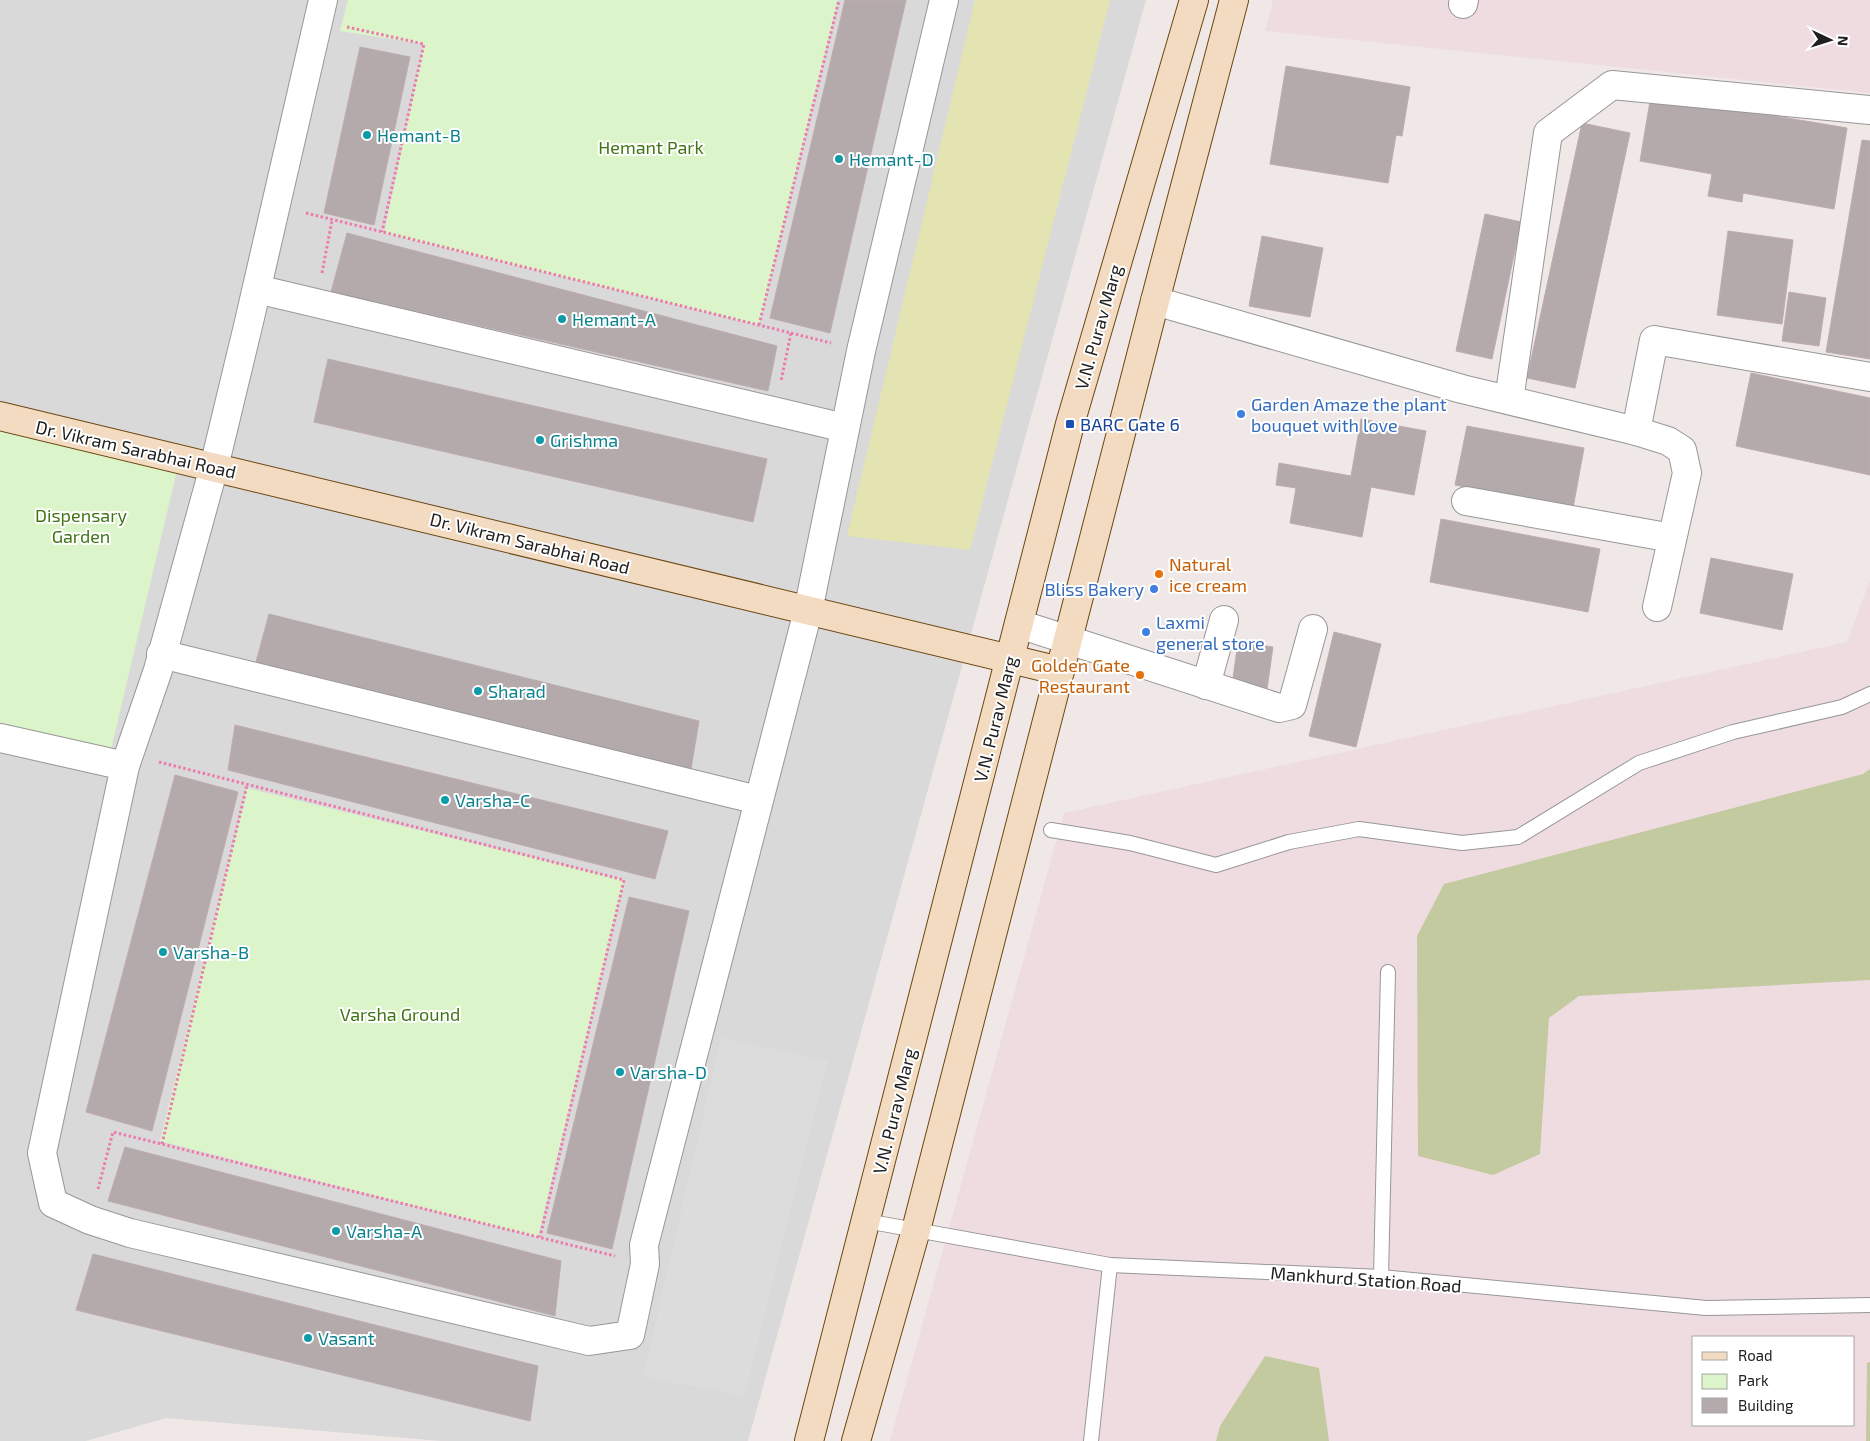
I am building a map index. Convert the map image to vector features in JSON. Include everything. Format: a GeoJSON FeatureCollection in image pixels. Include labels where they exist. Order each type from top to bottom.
{"type":"FeatureCollection","features":[{"type":"Feature","properties":{"kind":"street"},"geometry":{"type":"LineString","coordinates":[[321,11],[214,467],[158,670],[127,760],[42,1153],[53,1203],[90,1220],[130,1233],[589,1341],[630,1334],[645,1264],[644,1245],[808,611],[862,351],[944,0]]}},
{"type":"Feature","properties":{"kind":"street","name":"V.N. Purav Marg"},"geometry":{"type":"LineString","coordinates":[[809,1441],[1070,424],[1194,0]]}},
{"type":"Feature","properties":{"kind":"street"},"geometry":{"type":"LineString","coordinates":[[856,1441],[916,1230],[1231,1]]}},
{"type":"Feature","properties":{"kind":"street"},"geometry":{"type":"LineString","coordinates":[[1509,400],[1548,133],[1612,85],[1870,110]]}},
{"type":"Feature","properties":{"kind":"street"},"geometry":{"type":"LineString","coordinates":[[256,289],[845,428]]}},
{"type":"Feature","properties":{"kind":"street"},"geometry":{"type":"LineString","coordinates":[[1155,301],[1462,389],[1636,431],[1668,441],[1682,450],[1687,473],[1657,607]]}},
{"type":"Feature","properties":{"kind":"street"},"geometry":{"type":"LineString","coordinates":[[1636,431],[1654,340],[1870,377]]}},
{"type":"Feature","properties":{"kind":"street","name":"Dr. Vikram Sarabhai Road"},"geometry":{"type":"LineString","coordinates":[[0,416],[1060,671]]}},
{"type":"Feature","properties":{"kind":"street"},"geometry":{"type":"LineString","coordinates":[[1466,501],[1672,538]]}},
{"type":"Feature","properties":{"kind":"street"},"geometry":{"type":"LineString","coordinates":[[1206,684],[1224,620]]}},
{"type":"Feature","properties":{"kind":"street"},"geometry":{"type":"LineString","coordinates":[[1019,624],[1279,708],[1292,705],[1313,629]]}},
{"type":"Feature","properties":{"kind":"street"},"geometry":{"type":"LineString","coordinates":[[161,654],[758,800]]}},
{"type":"Feature","properties":{"kind":"street"},"geometry":{"type":"LineString","coordinates":[[0,738],[127,760]]}},
{"type":"Feature","properties":{"kind":"lane"},"geometry":{"type":"LineString","coordinates":[[1051,830],[1130,843],[1216,865],[1289,842],[1359,829],[1462,843],[1518,837],[1639,764],[1733,732],[1842,707],[1870,694]]}},
{"type":"Feature","properties":{"kind":"lane"},"geometry":{"type":"LineString","coordinates":[[1381,1277],[1388,972]]}},
{"type":"Feature","properties":{"kind":"lane","name":"Mankhurd Station Road"},"geometry":{"type":"LineString","coordinates":[[866,1220],[1110,1265],[1381,1277],[1706,1308],[1870,1305]]}},
{"type":"Feature","properties":{"kind":"lane"},"geometry":{"type":"LineString","coordinates":[[1091,1441],[1110,1265]]}},
{"type":"Feature","properties":{"kind":"path"},"geometry":{"type":"LineString","coordinates":[[759,325],[839,0]]}},
{"type":"Feature","properties":{"kind":"path"},"geometry":{"type":"LineString","coordinates":[[321,11],[424,44],[382,232]]}},
{"type":"Feature","properties":{"kind":"path"},"geometry":{"type":"LineString","coordinates":[[276,206],[862,351]]}},
{"type":"Feature","properties":{"kind":"path"},"geometry":{"type":"LineString","coordinates":[[316,303],[332,220]]}},
{"type":"Feature","properties":{"kind":"path"},"geometry":{"type":"LineString","coordinates":[[776,411],[791,333]]}},
{"type":"Feature","properties":{"kind":"path"},"geometry":{"type":"LineString","coordinates":[[127,760],[247,785],[624,880],[540,1237]]}},
{"type":"Feature","properties":{"kind":"path"},"geometry":{"type":"LineString","coordinates":[[162,1144],[247,785]]}},
{"type":"Feature","properties":{"kind":"path"},"geometry":{"type":"LineString","coordinates":[[90,1220],[113,1132],[645,1264]]}},
{"type":"Feature","properties":{"kind":"shaded area"},"geometry":{"type":"Polygon","coordinates":[[[0,0],[1146,0],[748,1441],[441,1441],[166,1418],[86,1441],[0,1441],[0,0]]]}},
{"type":"Feature","properties":{"kind":"shaded area"},"geometry":{"type":"Polygon","coordinates":[[[1273,0],[1870,0],[1870,93],[1265,31],[1273,0]]]}},
{"type":"Feature","properties":{"kind":"shaded area"},"geometry":{"type":"Polygon","coordinates":[[[1870,580],[1870,1441],[890,1441],[1064,813],[1847,642],[1870,580]]]}},
{"type":"Feature","properties":{"kind":"shaded area"},"geometry":{"type":"Polygon","coordinates":[[[721,1038],[828,1061],[745,1396],[643,1377],[721,1038]]]}},
{"type":"Feature","properties":{"kind":"green space","name":"Hemant Park"},"geometry":{"type":"Polygon","coordinates":[[[348,0],[838,0],[759,325],[384,233],[424,44],[340,31],[348,0]]]}},
{"type":"Feature","properties":{"kind":"green space"},"geometry":{"type":"Polygon","coordinates":[[[975,0],[1110,0],[970,550],[847,536],[975,0]]]}},
{"type":"Feature","properties":{"kind":"green space","name":"Dispensary Garden"},"geometry":{"type":"Polygon","coordinates":[[[0,423],[178,466],[110,754],[0,731],[0,423]]]}},
{"type":"Feature","properties":{"kind":"green space"},"geometry":{"type":"Polygon","coordinates":[[[1870,769],[1870,980],[1579,996],[1549,1018],[1540,1154],[1493,1175],[1418,1156],[1417,936],[1444,884],[1863,774],[1870,769]]]}},
{"type":"Feature","properties":{"kind":"green space","name":"Varsha Ground"},"geometry":{"type":"Polygon","coordinates":[[[247,788],[624,880],[538,1237],[160,1141],[247,788]]]}},
{"type":"Feature","properties":{"kind":"green space"},"geometry":{"type":"Polygon","coordinates":[[[1265,1356],[1319,1368],[1329,1441],[1216,1441],[1220,1426],[1265,1356]]]}},
{"type":"Feature","properties":{"kind":"green space"},"geometry":{"type":"Polygon","coordinates":[[[1870,1362],[1870,1441],[1866,1441],[1867,1363],[1870,1362]]]}},
{"type":"Feature","properties":{"kind":"building","name":"Hemant-D"},"geometry":{"type":"Polygon","coordinates":[[[845,0],[906,0],[830,333],[770,318],[845,0]]]}},
{"type":"Feature","properties":{"kind":"building","name":"Hemant-B"},"geometry":{"type":"Polygon","coordinates":[[[360,47],[410,57],[374,225],[324,213],[360,47]]]}},
{"type":"Feature","properties":{"kind":"building"},"geometry":{"type":"Polygon","coordinates":[[[1286,66],[1410,87],[1402,136],[1396,135],[1388,183],[1270,164],[1286,66]]]}},
{"type":"Feature","properties":{"kind":"building"},"geometry":{"type":"Polygon","coordinates":[[[1651,95],[1847,128],[1834,209],[1743,193],[1742,202],[1708,196],[1712,174],[1640,161],[1651,95]]]}},
{"type":"Feature","properties":{"kind":"building"},"geometry":{"type":"Polygon","coordinates":[[[1582,123],[1630,133],[1575,388],[1527,378],[1582,123]]]}},
{"type":"Feature","properties":{"kind":"building"},"geometry":{"type":"Polygon","coordinates":[[[1862,140],[1870,141],[1870,359],[1826,352],[1862,140]]]}},
{"type":"Feature","properties":{"kind":"building"},"geometry":{"type":"Polygon","coordinates":[[[1485,214],[1521,222],[1492,359],[1456,351],[1485,214]]]}},
{"type":"Feature","properties":{"kind":"building"},"geometry":{"type":"Polygon","coordinates":[[[1728,231],[1793,240],[1782,324],[1717,315],[1728,231]]]}},
{"type":"Feature","properties":{"kind":"building","name":"Hemant-A"},"geometry":{"type":"Polygon","coordinates":[[[347,233],[777,346],[768,391],[331,292],[347,233]]]}},
{"type":"Feature","properties":{"kind":"building"},"geometry":{"type":"Polygon","coordinates":[[[1262,236],[1323,248],[1310,317],[1249,306],[1262,236]]]}},
{"type":"Feature","properties":{"kind":"building"},"geometry":{"type":"Polygon","coordinates":[[[1789,292],[1826,298],[1819,346],[1782,341],[1789,292]]]}},
{"type":"Feature","properties":{"kind":"building","name":"Grishma"},"geometry":{"type":"Polygon","coordinates":[[[328,359],[767,459],[753,522],[314,422],[328,359]]]}},
{"type":"Feature","properties":{"kind":"building"},"geometry":{"type":"Polygon","coordinates":[[[1751,373],[1870,398],[1870,475],[1736,446],[1751,373]]]}},
{"type":"Feature","properties":{"kind":"building"},"geometry":{"type":"Polygon","coordinates":[[[1361,419],[1426,431],[1414,495],[1371,487],[1362,537],[1290,523],[1296,488],[1276,485],[1279,463],[1351,476],[1361,419]]]}},
{"type":"Feature","properties":{"kind":"building"},"geometry":{"type":"Polygon","coordinates":[[[1467,426],[1584,448],[1573,508],[1455,485],[1467,426]]]}},
{"type":"Feature","properties":{"kind":"building"},"geometry":{"type":"Polygon","coordinates":[[[1441,519],[1600,549],[1588,612],[1430,582],[1441,519]]]}},
{"type":"Feature","properties":{"kind":"building"},"geometry":{"type":"Polygon","coordinates":[[[1711,558],[1793,574],[1782,630],[1700,613],[1711,558]]]}},
{"type":"Feature","properties":{"kind":"building","name":"Sharad"},"geometry":{"type":"Polygon","coordinates":[[[269,614],[699,721],[691,769],[256,662],[269,614]]]}},
{"type":"Feature","properties":{"kind":"building"},"geometry":{"type":"Polygon","coordinates":[[[1334,632],[1381,644],[1356,747],[1309,736],[1334,632]]]}},
{"type":"Feature","properties":{"kind":"building"},"geometry":{"type":"Polygon","coordinates":[[[1238,642],[1273,647],[1267,689],[1232,685],[1238,642]]]}},
{"type":"Feature","properties":{"kind":"building","name":"Varsha-C"},"geometry":{"type":"Polygon","coordinates":[[[235,725],[668,831],[655,879],[228,770],[235,725]]]}},
{"type":"Feature","properties":{"kind":"building","name":"Varsha-B"},"geometry":{"type":"Polygon","coordinates":[[[175,775],[238,792],[152,1131],[86,1112],[175,775]]]}},
{"type":"Feature","properties":{"kind":"building","name":"Varsha-D"},"geometry":{"type":"Polygon","coordinates":[[[629,897],[689,911],[612,1249],[547,1233],[629,897]]]}},
{"type":"Feature","properties":{"kind":"building","name":"Varsha-A"},"geometry":{"type":"Polygon","coordinates":[[[125,1147],[561,1261],[555,1316],[108,1201],[125,1147]]]}},
{"type":"Feature","properties":{"kind":"building","name":"Vasant"},"geometry":{"type":"Polygon","coordinates":[[[93,1254],[538,1366],[530,1421],[76,1310],[93,1254]]]}},
{"type":"Feature","properties":{"kind":"place","name":"Hemant-B"},"geometry":{"type":"Point","coordinates":[367,135]}},
{"type":"Feature","properties":{"kind":"place","name":"Hemant-D"},"geometry":{"type":"Point","coordinates":[839,159]}},
{"type":"Feature","properties":{"kind":"place","name":"Hemant-A"},"geometry":{"type":"Point","coordinates":[562,319]}},
{"type":"Feature","properties":{"kind":"place","name":"Garden Amaze the plant bouquet with love"},"geometry":{"type":"Point","coordinates":[1241,414]}},
{"type":"Feature","properties":{"kind":"place","name":"BARC Gate 6"},"geometry":{"type":"Point","coordinates":[1070,424]}},
{"type":"Feature","properties":{"kind":"place","name":"Grishma"},"geometry":{"type":"Point","coordinates":[540,440]}},
{"type":"Feature","properties":{"kind":"place","name":"Natural ice cream"},"geometry":{"type":"Point","coordinates":[1159,574]}},
{"type":"Feature","properties":{"kind":"place","name":"Bliss Bakery"},"geometry":{"type":"Point","coordinates":[1154,589]}},
{"type":"Feature","properties":{"kind":"place","name":"Laxmi general store"},"geometry":{"type":"Point","coordinates":[1146,632]}},
{"type":"Feature","properties":{"kind":"place","name":"Golden Gate Restaurant"},"geometry":{"type":"Point","coordinates":[1140,675]}},
{"type":"Feature","properties":{"kind":"place","name":"Sharad"},"geometry":{"type":"Point","coordinates":[478,691]}},
{"type":"Feature","properties":{"kind":"place","name":"Varsha-C"},"geometry":{"type":"Point","coordinates":[445,800]}},
{"type":"Feature","properties":{"kind":"place","name":"Varsha-B"},"geometry":{"type":"Point","coordinates":[163,952]}},
{"type":"Feature","properties":{"kind":"place","name":"Varsha-D"},"geometry":{"type":"Point","coordinates":[620,1072]}},
{"type":"Feature","properties":{"kind":"place","name":"Varsha-A"},"geometry":{"type":"Point","coordinates":[336,1231]}},
{"type":"Feature","properties":{"kind":"place","name":"Vasant"},"geometry":{"type":"Point","coordinates":[308,1338]}}]}
